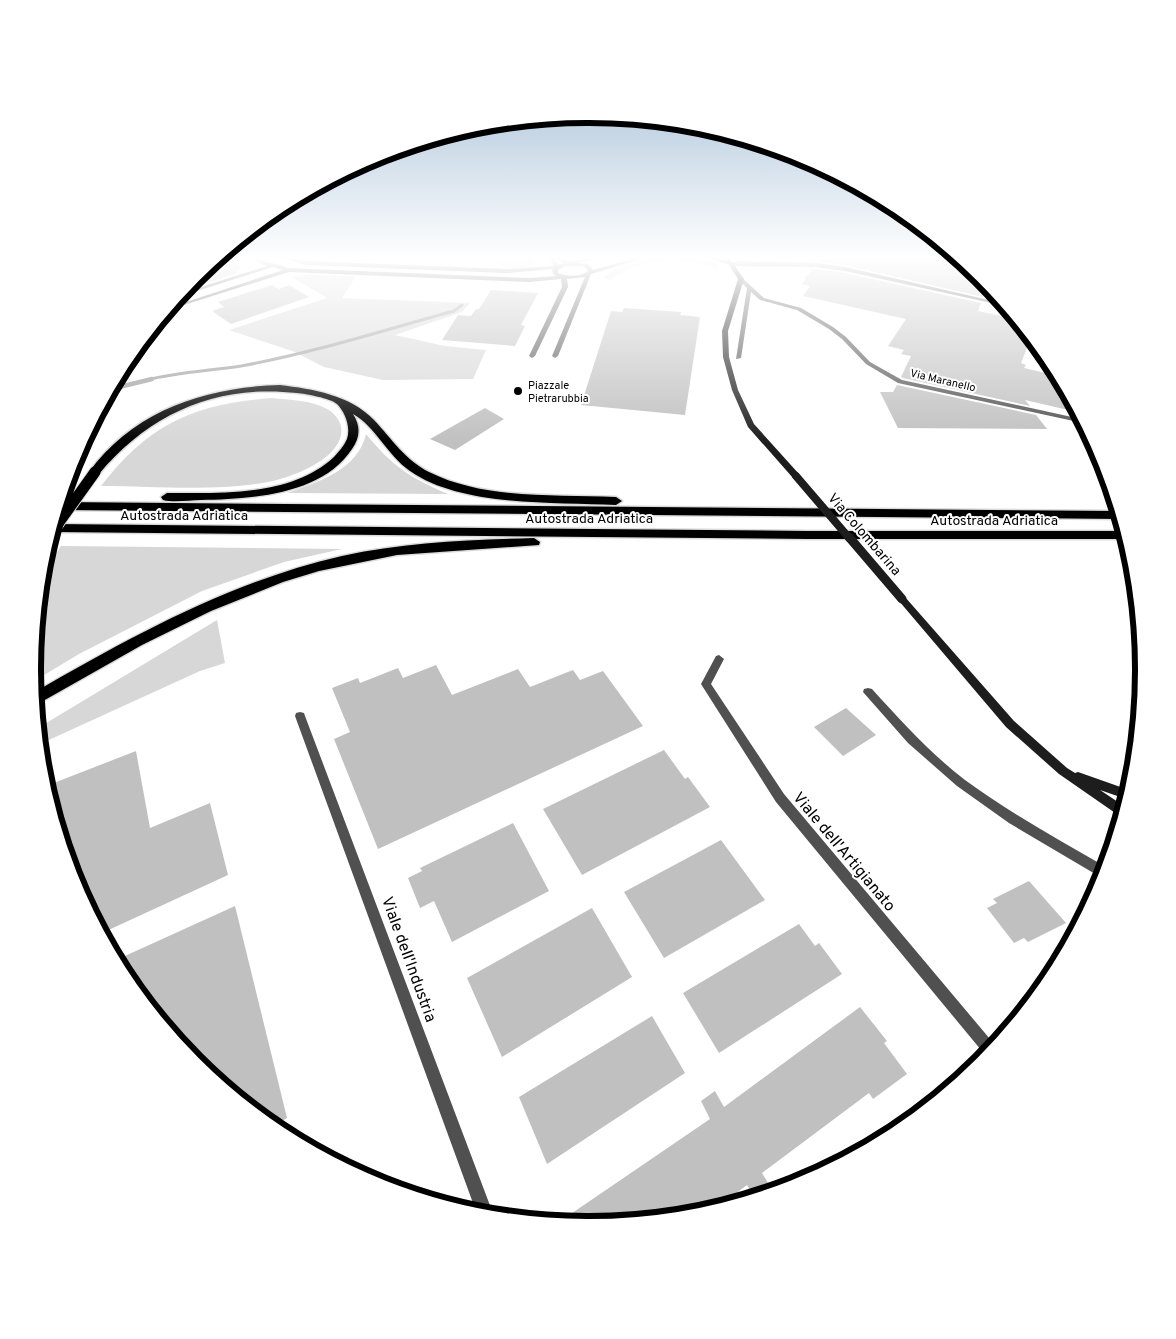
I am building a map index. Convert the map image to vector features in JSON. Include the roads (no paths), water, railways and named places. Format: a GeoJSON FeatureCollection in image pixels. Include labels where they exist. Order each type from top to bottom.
{"type":"FeatureCollection","features":[{"type":"Feature","properties":{"kind":"highway"},"geometry":{"type":"LineString","coordinates":[[64,516],[95,472],[123,440],[142,426],[168,412],[194,402],[231,392],[271,388],[313,392],[360,412],[390,447],[415,469],[431,478],[473,491],[532,497],[803,512]]}},
{"type":"Feature","properties":{"kind":"highway"},"geometry":{"type":"LineString","coordinates":[[68,500],[215,496],[263,491],[292,484],[307,478],[339,459],[352,440],[354,424],[340,402]]}},
{"type":"Feature","properties":{"kind":"highway","name":"Autostrada Adriatica"},"geometry":{"type":"LineString","coordinates":[[66,506],[1112,514]]}},
{"type":"Feature","properties":{"kind":"highway","name":"Autostrada Adriatica"},"geometry":{"type":"LineString","coordinates":[[60,528],[1118,535]]}},
{"type":"Feature","properties":{"kind":"highway"},"geometry":{"type":"LineString","coordinates":[[42,695],[108,656],[204,608],[275,580],[317,567],[359,558],[396,551],[477,544],[808,534]]}},
{"type":"Feature","properties":{"kind":"street"},"geometry":{"type":"LineString","coordinates":[[532,356],[550,318]]}},
{"type":"Feature","properties":{"kind":"street"},"geometry":{"type":"LineString","coordinates":[[555,356],[571,318]]}},
{"type":"Feature","properties":{"kind":"street","name":"Via Colombarina"},"geometry":{"type":"LineString","coordinates":[[729,318],[725,332],[726,357],[735,390],[751,425],[1010,724],[1063,771],[1117,808]]}},
{"type":"Feature","properties":{"kind":"street"},"geometry":{"type":"LineString","coordinates":[[738,358],[744,318]]}},
{"type":"Feature","properties":{"kind":"street","name":"Via Maranello"},"geometry":{"type":"LineString","coordinates":[[815,318],[844,338],[868,363],[900,382],[1073,419]]}},
{"type":"Feature","properties":{"kind":"street","name":"Viale dell'Artigianato"},"geometry":{"type":"LineString","coordinates":[[719,660],[706,684],[780,798],[985,1045]]}},
{"type":"Feature","properties":{"kind":"street"},"geometry":{"type":"LineString","coordinates":[[868,692],[919,746],[961,782],[1006,814],[1097,869]]}},
{"type":"Feature","properties":{"kind":"street","name":"Viale dell'Industria"},"geometry":{"type":"LineString","coordinates":[[300,716],[483,1206]]}},
{"type":"Feature","properties":{"kind":"street","name":"Via Colombarina"},"geometry":{"type":"LineString","coordinates":[[1063,771],[1120,792]]}},
{"type":"Feature","properties":{"kind":"waterway"},"geometry":{"type":"LineString","coordinates":[[147,380],[268,361],[428,318]]}},
{"type":"Feature","properties":{"kind":"waterway"},"geometry":{"type":"LineString","coordinates":[[121,387],[152,379]]}},
{"type":"Feature","properties":{"kind":"place","name":"Piazzale Pietrarubbia"},"geometry":{"type":"Point","coordinates":[518,391]}}]}
